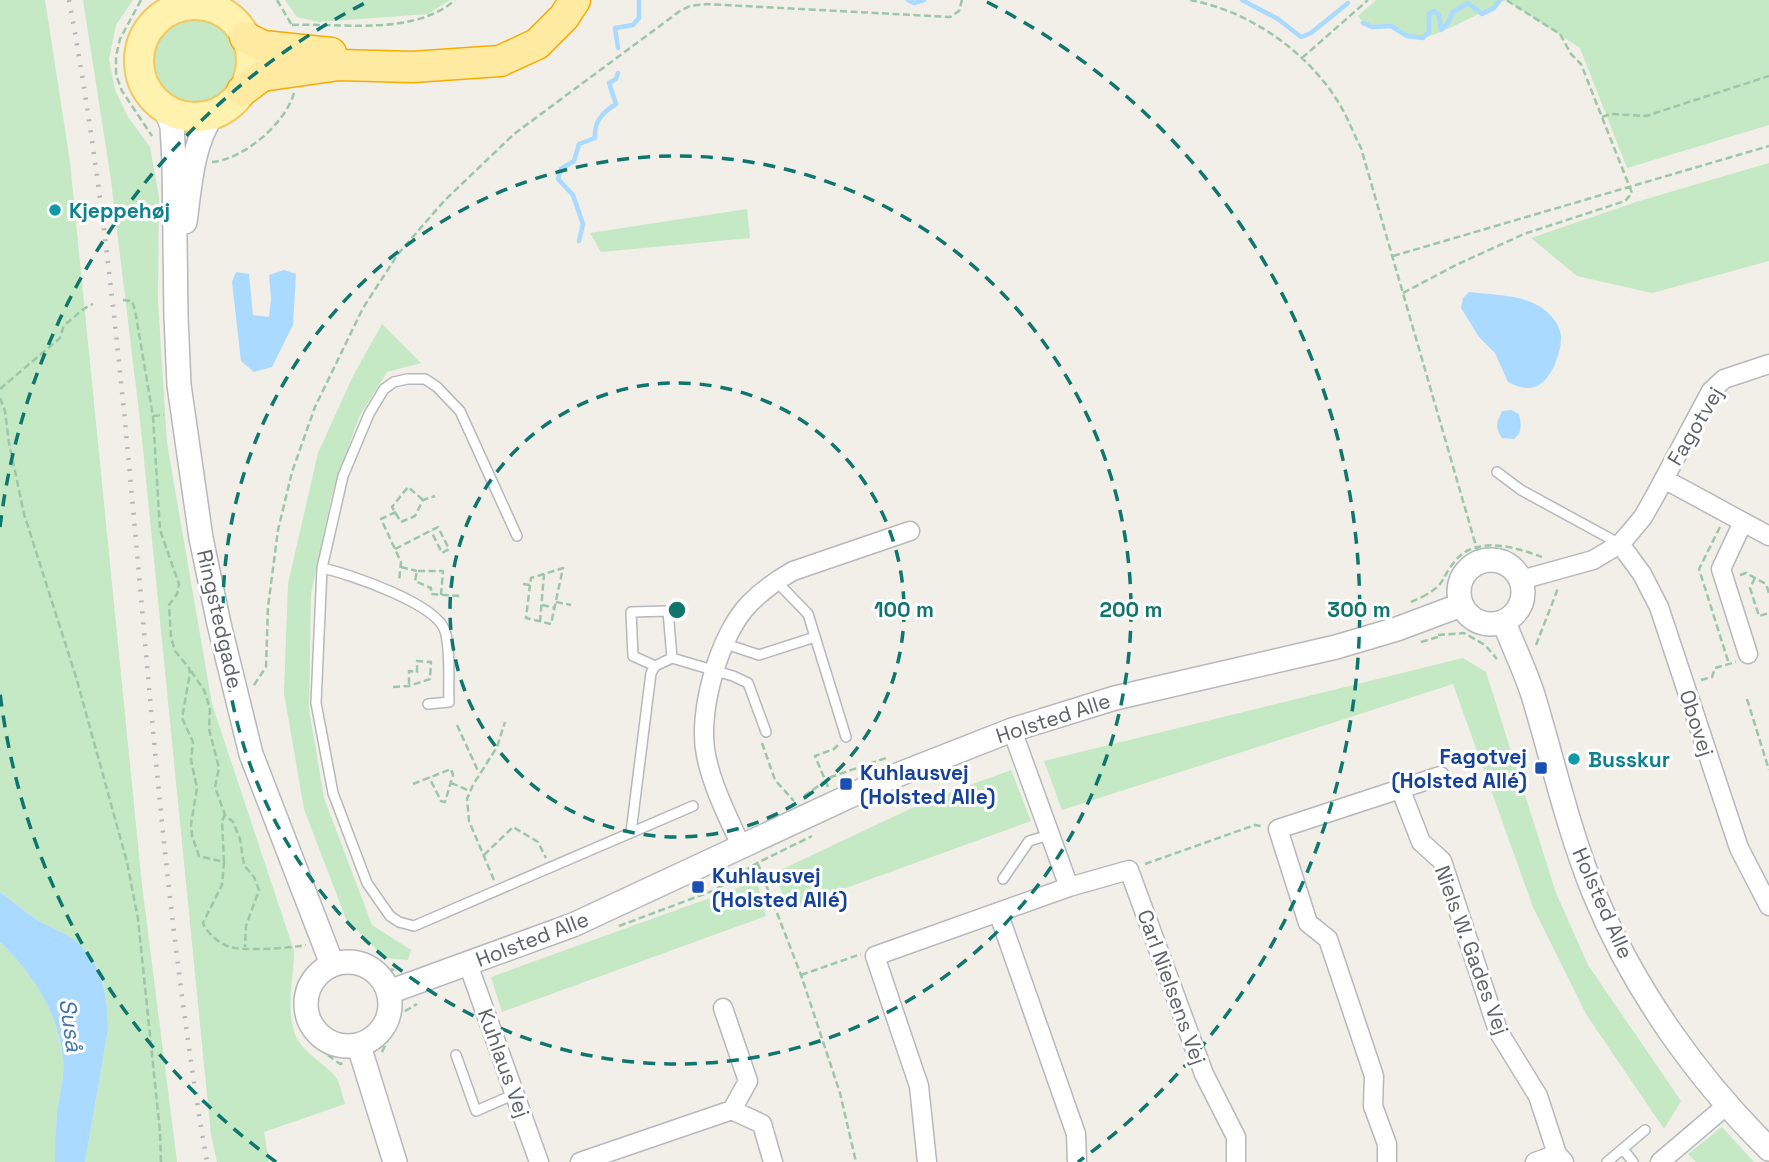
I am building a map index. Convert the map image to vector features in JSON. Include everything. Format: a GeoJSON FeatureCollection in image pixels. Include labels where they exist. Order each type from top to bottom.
{"type":"FeatureCollection","features":[{"type":"Feature","properties":{"kind":"highway"},"geometry":{"type":"LineString","coordinates":[[246,37],[263,46],[340,54],[412,57],[497,52],[531,36],[563,0]]}},
{"type":"Feature","properties":{"kind":"highway"},"geometry":{"type":"LineString","coordinates":[[242,91],[262,76],[307,68],[339,65],[412,67],[499,61],[537,44],[564,17],[575,0]]}},
{"type":"Feature","properties":{"kind":"main road"},"geometry":{"type":"LineString","coordinates":[[210,4],[238,25],[246,37],[251,65],[242,91],[234,101],[213,114],[188,116],[165,108],[152,97],[143,82],[139,65],[140,48],[154,6],[168,12],[190,5],[210,4]]}},
{"type":"Feature","properties":{"kind":"street","name":"Ringstedgade"},"geometry":{"type":"LineString","coordinates":[[165,108],[172,126],[174,162],[176,338],[182,414],[201,538],[240,714],[255,766],[328,954]]}},
{"type":"Feature","properties":{"kind":"street","name":"Ringstedgade"},"geometry":{"type":"LineString","coordinates":[[177,260],[199,144],[203,129],[213,114]]}},
{"type":"Feature","properties":{"kind":"street","name":"Fagotvej"},"geometry":{"type":"LineString","coordinates":[[1521,580],[1593,560],[1619,544],[1643,517],[1711,391],[1724,379],[1769,364]]}},
{"type":"Feature","properties":{"kind":"street","name":"Fagotvej"},"geometry":{"type":"LineString","coordinates":[[1664,479],[1769,536]]}},
{"type":"Feature","properties":{"kind":"street"},"geometry":{"type":"LineString","coordinates":[[1743,522],[1721,569],[1744,657]]}},
{"type":"Feature","properties":{"kind":"street"},"geometry":{"type":"LineString","coordinates":[[741,846],[710,774],[703,728],[707,696],[715,670],[741,614],[749,603],[793,571],[910,531]]}},
{"type":"Feature","properties":{"kind":"street","name":"Obovej"},"geometry":{"type":"LineString","coordinates":[[1619,544],[1651,591],[1739,848],[1767,899]]}},
{"type":"Feature","properties":{"kind":"street"},"geometry":{"type":"LineString","coordinates":[[1479,554],[1506,563],[1515,570],[1521,580],[1523,600],[1519,609],[1504,622],[1494,624],[1475,620],[1461,605],[1460,583],[1479,554]]}},
{"type":"Feature","properties":{"kind":"street","name":"Holsted Alle"},"geometry":{"type":"LineString","coordinates":[[393,990],[573,925],[741,846],[815,823],[834,803],[957,750],[1012,730],[1115,698],[1434,627],[1461,605]]}},
{"type":"Feature","properties":{"kind":"street","name":"Holsted Alle"},"geometry":{"type":"LineString","coordinates":[[1504,622],[1532,692],[1571,829],[1594,894],[1628,963],[1665,1025],[1727,1105],[1769,1149]]}},
{"type":"Feature","properties":{"kind":"street"},"geometry":{"type":"LineString","coordinates":[[1012,730],[1069,887]]}},
{"type":"Feature","properties":{"kind":"street"},"geometry":{"type":"LineString","coordinates":[[1387,1162],[1387,1144],[1373,1106],[1374,1076],[1328,939],[1308,923],[1278,829],[1440,776]]}},
{"type":"Feature","properties":{"kind":"street","name":"Niels W. Gades Vej"},"geometry":{"type":"LineString","coordinates":[[1400,788],[1421,842],[1442,861],[1498,1031],[1538,1096],[1560,1158],[1535,1162]]}},
{"type":"Feature","properties":{"kind":"street"},"geometry":{"type":"LineString","coordinates":[[927,1162],[919,1086],[875,956],[1069,887],[1129,870]]}},
{"type":"Feature","properties":{"kind":"street","name":"Carl Nielsens Vej"},"geometry":{"type":"LineString","coordinates":[[1129,870],[1204,1074],[1236,1137],[1236,1162]]}},
{"type":"Feature","properties":{"kind":"street"},"geometry":{"type":"LineString","coordinates":[[998,912],[1076,1134],[1077,1162]]}},
{"type":"Feature","properties":{"kind":"street"},"geometry":{"type":"LineString","coordinates":[[328,954],[360,963],[378,974],[393,990],[389,1019],[382,1031],[361,1051],[325,1040],[310,1024],[306,1011],[306,996],[328,954]]}},
{"type":"Feature","properties":{"kind":"street","name":"Kuhlaus Vej"},"geometry":{"type":"LineString","coordinates":[[468,964],[539,1162]]}},
{"type":"Feature","properties":{"kind":"street"},"geometry":{"type":"LineString","coordinates":[[580,1162],[732,1110],[748,1081],[723,1008]]}},
{"type":"Feature","properties":{"kind":"street"},"geometry":{"type":"LineString","coordinates":[[361,1051],[395,1162]]}},
{"type":"Feature","properties":{"kind":"street"},"geometry":{"type":"LineString","coordinates":[[1660,1162],[1727,1105]]}},
{"type":"Feature","properties":{"kind":"street"},"geometry":{"type":"LineString","coordinates":[[732,1110],[762,1124],[773,1162]]}},
{"type":"Feature","properties":{"kind":"lane"},"geometry":{"type":"LineString","coordinates":[[517,536],[460,411],[437,387],[425,379],[394,382],[384,389],[369,414],[343,476],[323,568],[316,697],[319,727],[336,802],[367,883],[390,916],[414,926],[693,806]]}},
{"type":"Feature","properties":{"kind":"lane"},"geometry":{"type":"LineString","coordinates":[[1497,472],[1521,490],[1619,544]]}},
{"type":"Feature","properties":{"kind":"lane"},"geometry":{"type":"LineString","coordinates":[[323,568],[345,573],[398,596],[438,619],[446,633],[449,702],[428,704]]}},
{"type":"Feature","properties":{"kind":"lane"},"geometry":{"type":"LineString","coordinates":[[776,581],[804,608],[846,737]]}},
{"type":"Feature","properties":{"kind":"lane"},"geometry":{"type":"LineString","coordinates":[[654,666],[633,656],[631,612],[668,611],[672,658]]}},
{"type":"Feature","properties":{"kind":"lane"},"geometry":{"type":"LineString","coordinates":[[726,644],[759,654],[815,637]]}},
{"type":"Feature","properties":{"kind":"lane"},"geometry":{"type":"LineString","coordinates":[[631,832],[654,666],[672,658],[748,683],[766,732]]}},
{"type":"Feature","properties":{"kind":"lane"},"geometry":{"type":"LineString","coordinates":[[1003,879],[1029,841],[1049,835]]}},
{"type":"Feature","properties":{"kind":"lane"},"geometry":{"type":"LineString","coordinates":[[456,1055],[476,1111],[515,1094]]}},
{"type":"Feature","properties":{"kind":"lane"},"geometry":{"type":"LineString","coordinates":[[1607,1162],[1645,1130]]}},
{"type":"Feature","properties":{"kind":"lane"},"geometry":{"type":"LineString","coordinates":[[1623,1149],[1633,1162]]}},
{"type":"Feature","properties":{"kind":"path"},"geometry":{"type":"LineString","coordinates":[[292,24],[391,24],[419,21],[444,10],[455,0]]}},
{"type":"Feature","properties":{"kind":"path"},"geometry":{"type":"LineString","coordinates":[[237,693],[257,684],[266,667],[268,607],[278,530],[292,472],[315,407],[363,308],[398,254],[445,200],[514,134],[690,6],[707,4],[950,17],[959,11],[962,0]]}},
{"type":"Feature","properties":{"kind":"path"},"geometry":{"type":"LineString","coordinates":[[1190,0],[1211,4],[1259,24],[1302,58],[1337,100],[1361,149],[1479,554]]}},
{"type":"Feature","properties":{"kind":"path"},"geometry":{"type":"LineString","coordinates":[[1302,58],[1368,0]]}},
{"type":"Feature","properties":{"kind":"path"},"geometry":{"type":"LineString","coordinates":[[1403,293],[1524,234],[1625,201],[1632,193],[1581,64],[1571,54],[1560,34],[1506,0]]}},
{"type":"Feature","properties":{"kind":"path"},"geometry":{"type":"LineString","coordinates":[[154,6],[120,39],[116,75],[121,91],[151,132],[161,159],[174,162]]}},
{"type":"Feature","properties":{"kind":"path"},"geometry":{"type":"LineString","coordinates":[[1602,117],[1611,114],[1646,116],[1769,76]]}},
{"type":"Feature","properties":{"kind":"path"},"geometry":{"type":"LineString","coordinates":[[1391,256],[1769,146]]}},
{"type":"Feature","properties":{"kind":"path"},"geometry":{"type":"LineString","coordinates":[[123,300],[132,301],[135,310],[153,416],[159,525],[179,584],[177,594],[169,605],[171,637],[175,650],[204,690],[209,708],[209,729],[219,768],[215,787],[225,815],[233,822],[240,839],[244,865],[254,877],[259,890],[246,926],[245,947]]}},
{"type":"Feature","properties":{"kind":"path"},"geometry":{"type":"LineString","coordinates":[[0,389],[60,338],[64,325],[72,320],[80,308],[93,304]]}},
{"type":"Feature","properties":{"kind":"path"},"geometry":{"type":"LineString","coordinates":[[0,398],[5,411],[24,514],[76,677],[127,862],[145,975],[161,1162]]}},
{"type":"Feature","properties":{"kind":"path"},"geometry":{"type":"LineString","coordinates":[[153,416],[182,414]]}},
{"type":"Feature","properties":{"kind":"path"},"geometry":{"type":"LineString","coordinates":[[423,500],[408,487],[392,507],[401,522],[415,516],[423,500],[435,496]]}},
{"type":"Feature","properties":{"kind":"path"},"geometry":{"type":"LineString","coordinates":[[396,512],[381,519],[401,562],[398,596]]}},
{"type":"Feature","properties":{"kind":"path"},"geometry":{"type":"LineString","coordinates":[[395,549],[438,527],[449,549],[442,553],[431,531]]}},
{"type":"Feature","properties":{"kind":"path"},"geometry":{"type":"LineString","coordinates":[[1434,627],[1422,597],[1441,585],[1455,561],[1479,554],[1490,545],[1534,554],[1549,560],[1557,591],[1516,652]]}},
{"type":"Feature","properties":{"kind":"path"},"geometry":{"type":"LineString","coordinates":[[401,567],[417,571],[443,571],[441,595]]}},
{"type":"Feature","properties":{"kind":"path"},"geometry":{"type":"LineString","coordinates":[[563,568],[551,624],[526,618],[530,585],[531,578],[563,568]]}},
{"type":"Feature","properties":{"kind":"path"},"geometry":{"type":"LineString","coordinates":[[417,571],[415,581],[431,587],[431,594],[461,596]]}},
{"type":"Feature","properties":{"kind":"path"},"geometry":{"type":"LineString","coordinates":[[1724,580],[1746,573],[1766,584],[1769,593]]}},
{"type":"Feature","properties":{"kind":"path"},"geometry":{"type":"LineString","coordinates":[[540,622],[544,574]]}},
{"type":"Feature","properties":{"kind":"path"},"geometry":{"type":"LineString","coordinates":[[1755,578],[1750,588],[1759,616],[1769,613]]}},
{"type":"Feature","properties":{"kind":"path"},"geometry":{"type":"LineString","coordinates":[[523,584],[530,585]]}},
{"type":"Feature","properties":{"kind":"path"},"geometry":{"type":"LineString","coordinates":[[556,602],[571,606]]}},
{"type":"Feature","properties":{"kind":"path"},"geometry":{"type":"LineString","coordinates":[[542,605],[555,608]]}},
{"type":"Feature","properties":{"kind":"path"},"geometry":{"type":"LineString","coordinates":[[520,612],[527,613]]}},
{"type":"Feature","properties":{"kind":"path"},"geometry":{"type":"LineString","coordinates":[[1414,644],[1434,627]]}},
{"type":"Feature","properties":{"kind":"path"},"geometry":{"type":"LineString","coordinates":[[1434,627],[1464,633],[1485,645],[1539,654]]}},
{"type":"Feature","properties":{"kind":"path"},"geometry":{"type":"LineString","coordinates":[[1685,686],[1712,677],[1715,668],[1744,657]]}},
{"type":"Feature","properties":{"kind":"path"},"geometry":{"type":"LineString","coordinates":[[393,687],[409,686],[430,679],[431,662],[417,661],[417,671],[409,671],[409,686]]}},
{"type":"Feature","properties":{"kind":"path"},"geometry":{"type":"LineString","coordinates":[[189,668],[182,718],[194,742],[191,760],[197,788],[192,836],[199,856],[223,862]]}},
{"type":"Feature","properties":{"kind":"path"},"geometry":{"type":"LineString","coordinates":[[1747,699],[1769,770]]}},
{"type":"Feature","properties":{"kind":"path"},"geometry":{"type":"LineString","coordinates":[[498,890],[467,814],[467,799],[497,747],[505,722]]}},
{"type":"Feature","properties":{"kind":"path"},"geometry":{"type":"LineString","coordinates":[[457,725],[480,774]]}},
{"type":"Feature","properties":{"kind":"path"},"geometry":{"type":"LineString","coordinates":[[615,928],[715,890],[815,823],[775,780],[761,741],[766,732]]}},
{"type":"Feature","properties":{"kind":"path"},"geometry":{"type":"LineString","coordinates":[[834,803],[816,756],[834,749],[846,737]]}},
{"type":"Feature","properties":{"kind":"path"},"geometry":{"type":"LineString","coordinates":[[413,783],[429,777],[451,769],[453,775],[445,802],[441,801],[429,777]]}},
{"type":"Feature","properties":{"kind":"path"},"geometry":{"type":"LineString","coordinates":[[451,783],[470,791]]}},
{"type":"Feature","properties":{"kind":"path"},"geometry":{"type":"LineString","coordinates":[[225,815],[222,821],[222,885],[203,923],[205,930],[228,947],[288,948],[328,954],[354,953],[386,968]]}},
{"type":"Feature","properties":{"kind":"path"},"geometry":{"type":"LineString","coordinates":[[1129,870],[1255,825],[1278,829]]}},
{"type":"Feature","properties":{"kind":"path"},"geometry":{"type":"LineString","coordinates":[[484,855],[513,827],[538,842],[550,867]]}},
{"type":"Feature","properties":{"kind":"path"},"geometry":{"type":"LineString","coordinates":[[741,846],[761,867],[801,975],[840,1093],[856,1162]]}},
{"type":"Feature","properties":{"kind":"path"},"geometry":{"type":"LineString","coordinates":[[328,954],[307,972],[298,989],[295,1012],[301,1030],[317,1048],[340,1064],[361,1051],[382,1052],[400,1014],[417,1003]]}},
{"type":"Feature","properties":{"kind":"path"},"geometry":{"type":"LineString","coordinates":[[801,975],[862,954],[875,956]]}},
{"type":"Feature","properties":{"kind":"path"},"geometry":{"type":"LineString","coordinates":[[393,990],[400,1014]]}},
{"type":"Feature","properties":{"kind":"green space"},"geometry":{"type":"Polygon","coordinates":[[[0,0],[45,0],[70,162],[142,885],[177,1162],[85,1162],[108,1030],[103,982],[93,960],[77,942],[39,921],[0,892],[0,0]]]}},
{"type":"Feature","properties":{"kind":"green space"},"geometry":{"type":"Polygon","coordinates":[[[83,0],[133,0],[116,25],[109,59],[115,90],[128,117],[150,147],[159,197],[158,301],[167,443],[212,704],[294,951],[290,1001],[294,1031],[305,1050],[336,1078],[345,1104],[264,1132],[269,1162],[217,1162],[211,1135],[141,429],[111,180],[83,0]]]}},
{"type":"Feature","properties":{"kind":"green space"},"geometry":{"type":"Polygon","coordinates":[[[285,0],[450,0],[428,14],[319,22],[297,17],[285,0]]]}},
{"type":"Feature","properties":{"kind":"green space"},"geometry":{"type":"Polygon","coordinates":[[[1376,0],[1506,0],[1450,28],[1417,38],[1392,26],[1370,24],[1362,20],[1358,16],[1376,0]]]}},
{"type":"Feature","properties":{"kind":"green space"},"geometry":{"type":"Polygon","coordinates":[[[1506,0],[1769,0],[1769,125],[1627,168],[1580,48],[1506,0]]]}},
{"type":"Feature","properties":{"kind":"green space"},"geometry":{"type":"Polygon","coordinates":[[[194,17],[211,21],[226,30],[235,45],[239,62],[235,79],[226,94],[211,103],[194,107],[177,103],[162,94],[153,79],[149,62],[153,45],[162,30],[177,21],[194,17]]]}},
{"type":"Feature","properties":{"kind":"green space"},"geometry":{"type":"Polygon","coordinates":[[[1769,163],[1769,261],[1652,293],[1577,276],[1531,238],[1636,202],[1769,163]]]}},
{"type":"Feature","properties":{"kind":"green space"},"geometry":{"type":"Polygon","coordinates":[[[747,209],[750,238],[601,252],[590,233],[747,209]]]}},
{"type":"Feature","properties":{"kind":"green space"},"geometry":{"type":"Polygon","coordinates":[[[382,324],[421,363],[387,372],[359,417],[332,494],[311,594],[309,709],[324,798],[372,925],[411,950],[408,960],[385,958],[346,919],[304,809],[284,693],[288,584],[318,453],[353,376],[382,324]]]}},
{"type":"Feature","properties":{"kind":"green space"},"geometry":{"type":"Polygon","coordinates":[[[1463,658],[1486,672],[1556,893],[1588,965],[1681,1101],[1664,1129],[1586,1014],[1533,907],[1453,684],[1062,810],[1044,761],[1463,658]]]}},
{"type":"Feature","properties":{"kind":"green space"},"geometry":{"type":"Polygon","coordinates":[[[1011,770],[1031,821],[788,909],[774,873],[927,801],[1011,770]]]}},
{"type":"Feature","properties":{"kind":"green space"},"geometry":{"type":"Polygon","coordinates":[[[757,881],[766,916],[502,1012],[491,977],[757,881]]]}},
{"type":"Feature","properties":{"kind":"green space"},"geometry":{"type":"Polygon","coordinates":[[[0,942],[23,967],[42,995],[50,1010],[60,1042],[63,1072],[57,1113],[55,1162],[0,1162],[0,942]]]}},
{"type":"Feature","properties":{"kind":"green space"},"geometry":{"type":"Polygon","coordinates":[[[1722,1127],[1754,1162],[1696,1162],[1688,1154],[1722,1127]]]}},
{"type":"Feature","properties":{"kind":"water"},"geometry":{"type":"Polygon","coordinates":[[[284,270],[296,274],[293,325],[272,367],[254,372],[241,361],[232,282],[236,272],[249,274],[253,315],[269,317],[269,275],[284,270]]]}},
{"type":"Feature","properties":{"kind":"water"},"geometry":{"type":"Polygon","coordinates":[[[1469,292],[1522,299],[1539,306],[1553,319],[1559,327],[1561,343],[1550,374],[1540,385],[1524,388],[1508,382],[1495,353],[1479,337],[1461,308],[1463,298],[1469,292]]]}},
{"type":"Feature","properties":{"kind":"water"},"geometry":{"type":"Polygon","coordinates":[[[1511,410],[1519,414],[1520,430],[1514,439],[1502,438],[1497,428],[1498,421],[1502,411],[1511,410]]]}},
{"type":"Feature","properties":{"kind":"water","name":"Suså"},"geometry":{"type":"Polygon","coordinates":[[[0,892],[39,921],[77,942],[93,960],[102,982],[107,1005],[108,1030],[85,1162],[55,1162],[57,1113],[63,1072],[60,1042],[50,1010],[42,995],[23,967],[0,942],[0,892]]]}},
{"type":"Feature","properties":{"kind":"waterway"},"geometry":{"type":"LineString","coordinates":[[618,48],[615,28],[633,25],[639,18],[639,0]]}},
{"type":"Feature","properties":{"kind":"waterway"},"geometry":{"type":"LineString","coordinates":[[908,0],[914,3],[924,0]]}},
{"type":"Feature","properties":{"kind":"waterway"},"geometry":{"type":"LineString","coordinates":[[1242,0],[1278,19],[1301,37],[1311,33],[1348,3]]}},
{"type":"Feature","properties":{"kind":"waterway"},"geometry":{"type":"LineString","coordinates":[[1363,23],[1372,27],[1391,26],[1407,36],[1423,38],[1429,32],[1429,14],[1434,11],[1439,15],[1441,30],[1453,12],[1468,3],[1482,14],[1494,8],[1500,0]]}},
{"type":"Feature","properties":{"kind":"waterway"},"geometry":{"type":"LineString","coordinates":[[579,241],[583,224],[573,195],[558,179],[561,169],[574,161],[579,144],[595,138],[600,118],[616,104],[609,83],[616,79],[618,73]]}},
{"type":"Feature","properties":{"kind":"railway"},"geometry":{"type":"LineString","coordinates":[[69,0],[93,144],[111,289],[167,872],[207,1162]]}},
{"type":"Feature","properties":{"kind":"place","name":"Kjeppehøj"},"geometry":{"type":"Point","coordinates":[55,210]}},
{"type":"Feature","properties":{"kind":"place","name":"Busskur"},"geometry":{"type":"Point","coordinates":[1574,759]}},
{"type":"Feature","properties":{"kind":"place","name":"Fagotvej (Holsted Allé)"},"geometry":{"type":"Point","coordinates":[1541,768]}},
{"type":"Feature","properties":{"kind":"place","name":"Kuhlausvej (Holsted Alle)"},"geometry":{"type":"Point","coordinates":[846,784]}},
{"type":"Feature","properties":{"kind":"place","name":"Kuhlausvej (Holsted Allé)"},"geometry":{"type":"Point","coordinates":[698,887]}}]}
